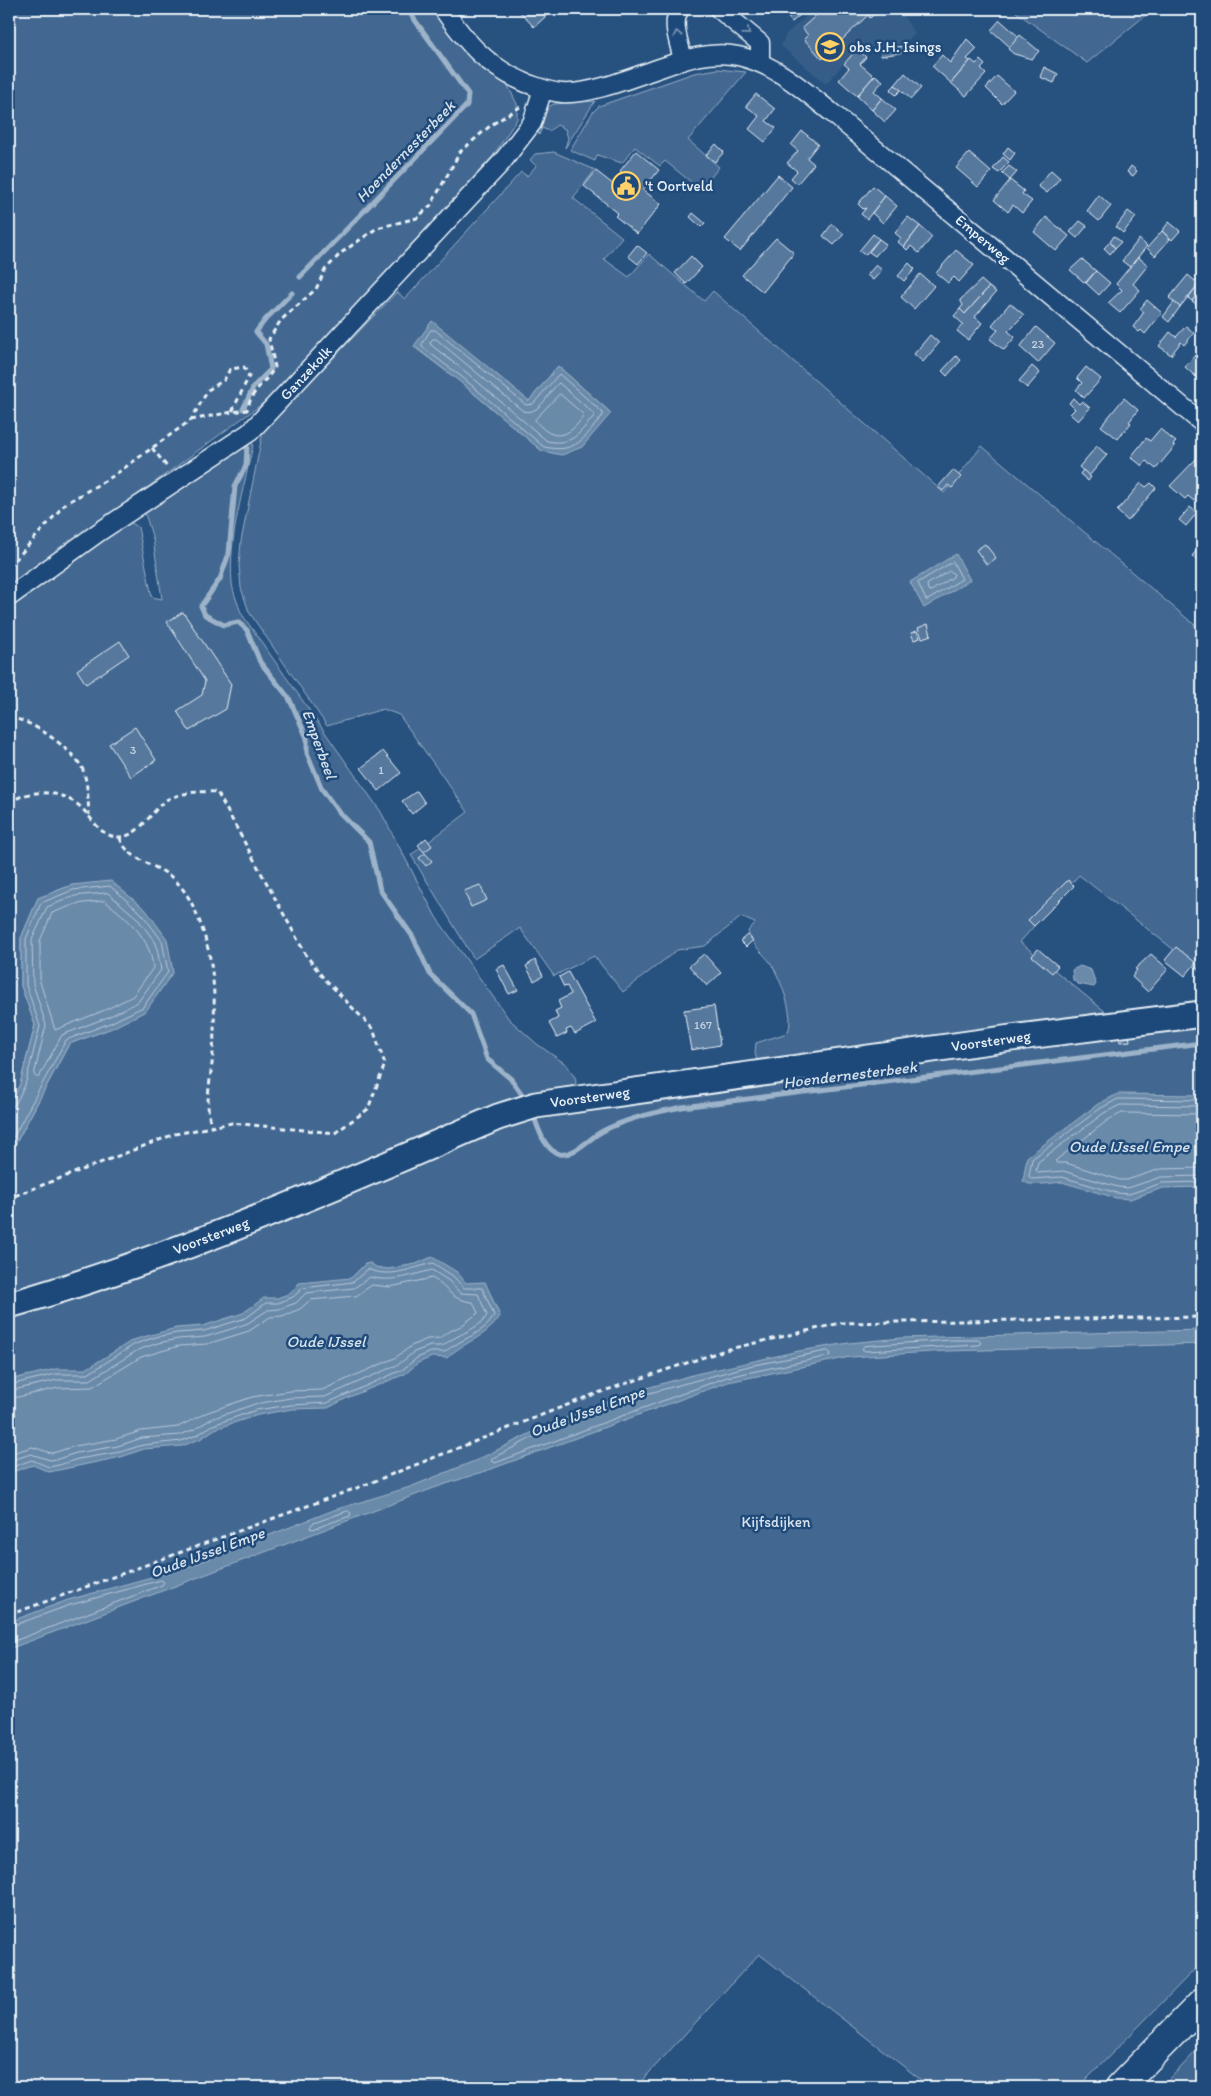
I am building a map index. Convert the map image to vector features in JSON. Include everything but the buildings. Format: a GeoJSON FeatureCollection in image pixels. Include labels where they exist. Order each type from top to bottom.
{"type":"FeatureCollection","features":[{"type":"Feature","properties":{"kind":"main road"},"geometry":{"type":"LineString","coordinates":[[1120,2087],[1202,2003]]}},
{"type":"Feature","properties":{"kind":"street","name":"Emperweg"},"geometry":{"type":"LineString","coordinates":[[443,9],[463,37],[488,63],[540,98],[606,87],[683,60],[718,54],[737,56],[760,62],[783,75],[831,112],[1202,423]]}},
{"type":"Feature","properties":{"kind":"street"},"geometry":{"type":"LineString","coordinates":[[680,9],[676,14],[675,27],[683,60]]}},
{"type":"Feature","properties":{"kind":"street"},"geometry":{"type":"LineString","coordinates":[[719,9],[760,43],[760,62]]}},
{"type":"Feature","properties":{"kind":"street","name":"Ganzekolk"},"geometry":{"type":"LineString","coordinates":[[9,597],[99,532],[250,432],[502,162],[532,123],[540,98]]}},
{"type":"Feature","properties":{"kind":"street","name":"Voorsterweg"},"geometry":{"type":"LineString","coordinates":[[9,1304],[104,1276],[197,1242],[498,1117],[536,1105],[1011,1038],[1202,1014]]}},
{"type":"Feature","properties":{"kind":"path"},"geometry":{"type":"LineString","coordinates":[[9,567],[65,504],[113,476],[191,420],[247,410],[258,386],[269,377],[275,367],[269,339],[281,320],[304,302],[316,289],[325,270],[341,253],[377,228],[417,218],[431,205],[460,152],[491,125],[512,110],[540,98]]}},
{"type":"Feature","properties":{"kind":"path"},"geometry":{"type":"LineString","coordinates":[[191,420],[208,390],[224,380],[230,369],[244,367],[249,376],[232,412]]}},
{"type":"Feature","properties":{"kind":"path"},"geometry":{"type":"LineString","coordinates":[[152,448],[178,480]]}},
{"type":"Feature","properties":{"kind":"path"},"geometry":{"type":"LineString","coordinates":[[9,718],[27,722],[44,733],[82,766],[87,790],[89,816]]}},
{"type":"Feature","properties":{"kind":"path"},"geometry":{"type":"LineString","coordinates":[[9,803],[18,797],[39,792],[62,796],[78,804],[109,836],[120,838],[132,834],[149,820],[167,800],[199,790],[217,792],[306,955],[321,975],[373,1028],[385,1064],[368,1109],[335,1133],[232,1123],[175,1134],[9,1198]]}},
{"type":"Feature","properties":{"kind":"path"},"geometry":{"type":"LineString","coordinates":[[120,838],[123,846],[134,856],[171,877],[182,890],[193,904],[207,946],[213,986],[213,1052],[208,1116],[212,1127]]}},
{"type":"Feature","properties":{"kind":"path"},"geometry":{"type":"LineString","coordinates":[[9,1615],[362,1486],[595,1394],[725,1350],[840,1323],[1202,1317]]}},
{"type":"Feature","properties":{"kind":"shaded area","name":"obs J.H. Isings"},"geometry":{"type":"Polygon","coordinates":[[[814,9],[899,9],[915,34],[904,43],[860,49],[858,47],[826,84],[781,46],[786,34],[814,9]]]}},
{"type":"Feature","properties":{"kind":"green space"},"geometry":{"type":"Polygon","coordinates":[[[9,9],[433,9],[459,43],[487,72],[508,86],[517,104],[517,119],[493,156],[269,399],[9,588],[9,9]]]}},
{"type":"Feature","properties":{"kind":"green space"},"geometry":{"type":"Polygon","coordinates":[[[1012,9],[1151,9],[1152,10],[1087,63],[1012,9]]]}},
{"type":"Feature","properties":{"kind":"green space"},"geometry":{"type":"Polygon","coordinates":[[[718,69],[746,72],[688,140],[719,167],[701,190],[665,161],[660,166],[635,147],[622,163],[597,155],[595,161],[570,150],[593,112],[599,106],[694,73],[718,69]]]}},
{"type":"Feature","properties":{"kind":"green space"},"geometry":{"type":"Polygon","coordinates":[[[595,101],[565,148],[568,138],[565,129],[557,125],[549,131],[542,128],[539,135],[536,125],[548,107],[554,104],[595,101]]]}},
{"type":"Feature","properties":{"kind":"green space"},"geometry":{"type":"Polygon","coordinates":[[[554,152],[595,170],[573,198],[622,237],[604,259],[629,277],[649,254],[704,301],[713,291],[944,493],[982,446],[1202,631],[1202,790],[1198,794],[1202,798],[1202,972],[1079,875],[1020,942],[1113,1018],[758,1064],[755,1053],[756,1043],[787,1033],[790,1026],[790,1018],[786,997],[774,968],[749,935],[748,931],[755,923],[741,917],[705,946],[677,950],[623,992],[594,956],[554,976],[520,928],[474,959],[411,855],[468,812],[399,715],[383,709],[327,726],[249,612],[241,588],[239,566],[241,541],[263,431],[397,292],[405,299],[521,172],[527,176],[536,166],[530,160],[535,154],[554,152]],[[432,322],[414,347],[459,381],[542,451],[611,413],[558,366],[529,401],[432,322]]]}},
{"type":"Feature","properties":{"kind":"green space"},"geometry":{"type":"Polygon","coordinates":[[[251,439],[253,445],[232,548],[232,583],[241,613],[381,812],[436,917],[509,1019],[537,1044],[567,1065],[576,1079],[575,1092],[9,1298],[9,1156],[69,1044],[112,1028],[72,885],[38,898],[21,938],[21,986],[35,1025],[20,1084],[9,1106],[9,608],[125,519],[138,527],[152,597],[162,599],[153,539],[143,507],[251,439]]]}},
{"type":"Feature","properties":{"kind":"green space","name":"Kijfsdijken"},"geometry":{"type":"Polygon","coordinates":[[[1202,1021],[1202,1962],[1079,2087],[930,2087],[759,1954],[636,2087],[9,2087],[9,1310],[538,1112],[1202,1021]]]}},
{"type":"Feature","properties":{"kind":"green space"},"geometry":{"type":"Polygon","coordinates":[[[1202,2045],[1202,2087],[1162,2087],[1202,2045]]]}},
{"type":"Feature","properties":{"kind":"water"},"geometry":{"type":"Polygon","coordinates":[[[432,321],[529,401],[558,366],[611,413],[582,447],[562,455],[542,451],[414,346],[432,321]]]}},
{"type":"Feature","properties":{"kind":"water"},"geometry":{"type":"Polygon","coordinates":[[[956,554],[970,580],[924,608],[910,582],[956,554]]]}},
{"type":"Feature","properties":{"kind":"water"},"geometry":{"type":"Polygon","coordinates":[[[111,881],[146,910],[167,939],[173,972],[146,1011],[112,1028],[69,1044],[9,1156],[9,1106],[20,1084],[35,1025],[21,986],[21,938],[38,898],[72,885],[111,881]]]}},
{"type":"Feature","properties":{"kind":"water"},"geometry":{"type":"Polygon","coordinates":[[[1080,966],[1091,970],[1096,984],[1094,987],[1078,984],[1073,980],[1072,970],[1080,966]]]}},
{"type":"Feature","properties":{"kind":"water","name":"Oude IJssel Empe"},"geometry":{"type":"Polygon","coordinates":[[[1118,1094],[1202,1095],[1202,1187],[1163,1188],[1130,1199],[1116,1198],[1062,1182],[1029,1184],[1023,1181],[1027,1157],[1098,1104],[1118,1094]]]}},
{"type":"Feature","properties":{"kind":"water","name":"Oude IJssel"},"geometry":{"type":"Polygon","coordinates":[[[432,1257],[457,1272],[466,1283],[485,1282],[500,1316],[489,1329],[447,1358],[432,1357],[418,1363],[405,1374],[328,1408],[292,1409],[258,1415],[215,1429],[200,1439],[182,1446],[144,1449],[121,1457],[49,1472],[33,1465],[9,1473],[9,1381],[56,1369],[86,1369],[133,1340],[176,1328],[203,1326],[243,1313],[264,1298],[277,1298],[291,1293],[299,1283],[351,1278],[365,1264],[370,1263],[376,1267],[388,1269],[416,1264],[432,1257]]]}},
{"type":"Feature","properties":{"kind":"water"},"geometry":{"type":"Polygon","coordinates":[[[1202,1330],[1202,1344],[948,1351],[850,1357],[728,1382],[494,1468],[434,1488],[9,1649],[9,1622],[68,1600],[188,1567],[334,1510],[410,1487],[477,1460],[543,1427],[633,1392],[696,1374],[799,1351],[849,1343],[901,1338],[1202,1330]]]}},
{"type":"Feature","properties":{"kind":"waterway","name":"Hoendernesterbeek"},"geometry":{"type":"LineString","coordinates":[[300,277],[467,105],[468,94],[407,9]]}},
{"type":"Feature","properties":{"kind":"waterway","name":"Hoendernesterbeek"},"geometry":{"type":"LineString","coordinates":[[243,409],[254,386],[271,369],[266,344],[256,332],[265,320],[292,293]]}},
{"type":"Feature","properties":{"kind":"waterway","name":"Emperbeel"},"geometry":{"type":"LineString","coordinates":[[247,446],[246,466],[235,486],[229,553],[220,579],[201,606],[205,615],[224,625],[238,622],[247,630],[260,662],[289,698],[307,738],[307,753],[322,789],[337,810],[369,842],[380,890],[413,937],[430,974],[471,1014],[487,1059],[511,1079],[526,1100]]}},
{"type":"Feature","properties":{"kind":"waterway","name":"Hoendernesterbeek"},"geometry":{"type":"LineString","coordinates":[[533,1114],[546,1143],[554,1152],[565,1154],[576,1150],[601,1132],[620,1123],[640,1116],[682,1107],[1202,1043]]}},
{"type":"Feature","properties":{"kind":"place","name":"obs J.H. Isings"},"geometry":{"type":"Point","coordinates":[830,47]}},
{"type":"Feature","properties":{"kind":"place","name":"'t Oortveld"},"geometry":{"type":"Point","coordinates":[626,186]}}]}
